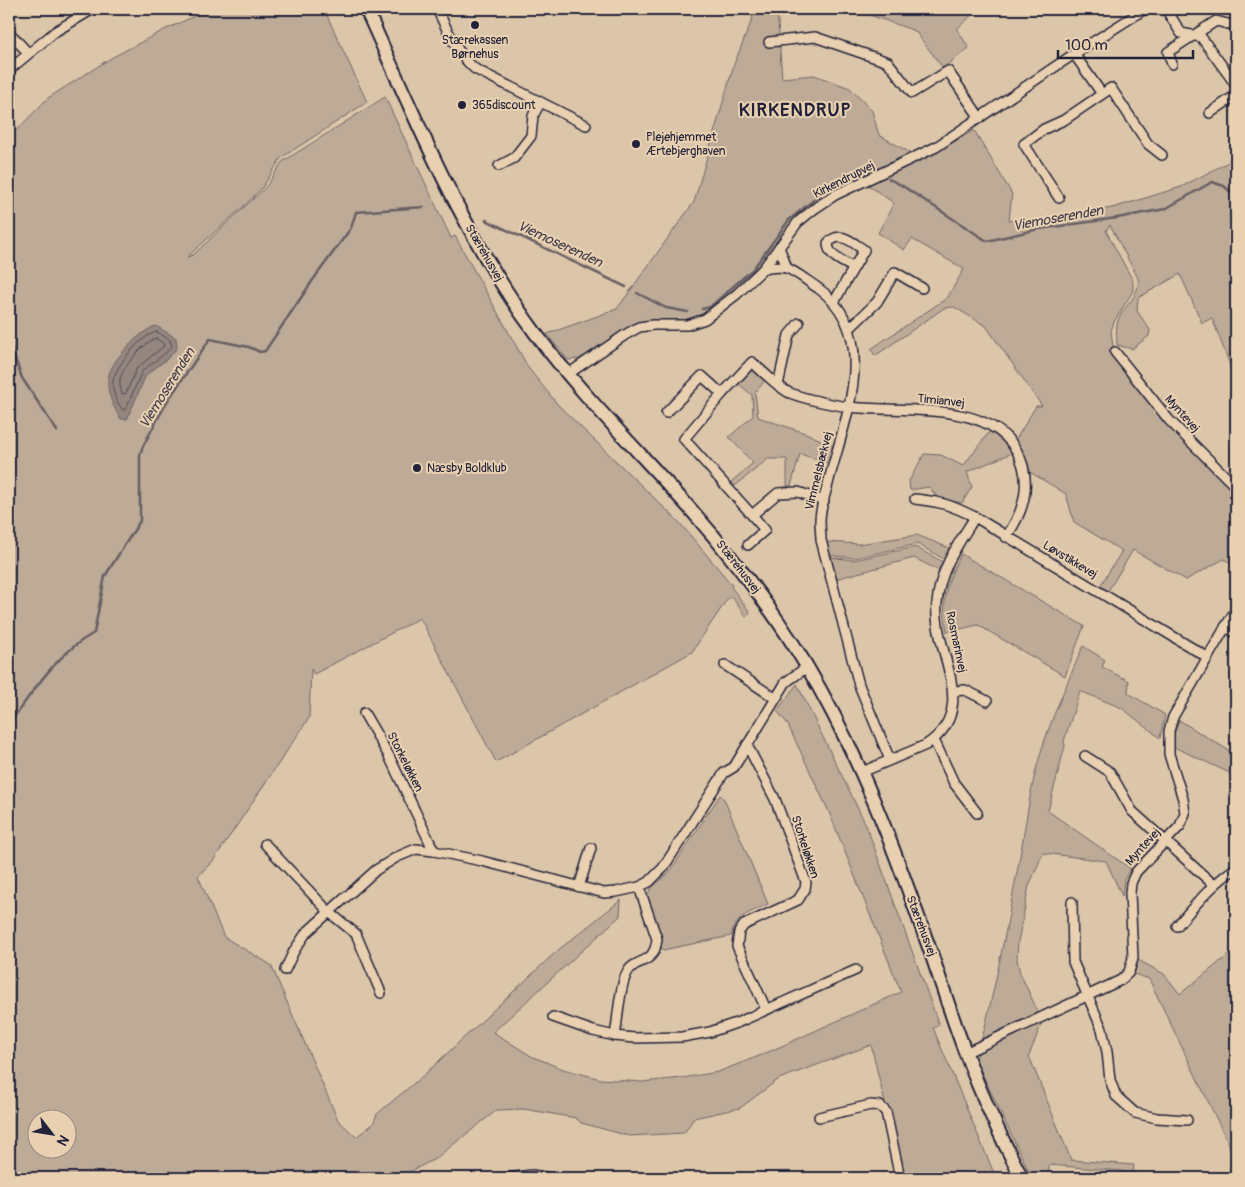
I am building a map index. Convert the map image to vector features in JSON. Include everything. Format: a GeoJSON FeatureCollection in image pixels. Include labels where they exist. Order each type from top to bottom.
{"type":"FeatureCollection","features":[{"type":"Feature","properties":{"kind":"street"},"geometry":{"type":"LineString","coordinates":[[9,70],[56,31],[93,9]]}},
{"type":"Feature","properties":{"kind":"street","name":"Stærehusvej"},"geometry":{"type":"LineString","coordinates":[[366,9],[448,187],[493,270],[519,311],[568,374],[737,563],[778,620],[835,716],[862,772],[926,937],[965,1053],[1022,1178]]}},
{"type":"Feature","properties":{"kind":"street"},"geometry":{"type":"LineString","coordinates":[[437,9],[455,46],[466,61],[485,75],[586,126]]}},
{"type":"Feature","properties":{"kind":"street","name":"Kirkendrupvej"},"geometry":{"type":"LineString","coordinates":[[568,374],[618,339],[639,327],[687,325],[700,322],[737,294],[763,269],[798,222],[814,209],[835,195],[936,147],[1074,54],[1145,9]]}},
{"type":"Feature","properties":{"kind":"street"},"geometry":{"type":"LineString","coordinates":[[1166,9],[1181,32],[1200,37],[1236,85]]}},
{"type":"Feature","properties":{"kind":"street"},"geometry":{"type":"LineString","coordinates":[[1172,64],[1168,52],[1216,21],[1228,24]]}},
{"type":"Feature","properties":{"kind":"street"},"geometry":{"type":"LineString","coordinates":[[9,32],[28,53]]}},
{"type":"Feature","properties":{"kind":"street"},"geometry":{"type":"LineString","coordinates":[[769,42],[815,37],[888,62],[912,93],[948,71],[980,118]]}},
{"type":"Feature","properties":{"kind":"street"},"geometry":{"type":"LineString","coordinates":[[1074,54],[1102,94]]}},
{"type":"Feature","properties":{"kind":"street"},"geometry":{"type":"LineString","coordinates":[[1059,198],[1024,144],[1044,129],[1064,120],[1110,88],[1148,144],[1162,155]]}},
{"type":"Feature","properties":{"kind":"street"},"geometry":{"type":"LineString","coordinates":[[1210,113],[1236,95]]}},
{"type":"Feature","properties":{"kind":"street"},"geometry":{"type":"LineString","coordinates":[[499,166],[514,158],[531,136],[533,116],[540,103]]}},
{"type":"Feature","properties":{"kind":"street"},"geometry":{"type":"LineString","coordinates":[[763,269],[787,268],[779,247]]}},
{"type":"Feature","properties":{"kind":"street","name":"Vimmelsbækvej"},"geometry":{"type":"LineString","coordinates":[[787,268],[820,290],[834,302],[846,319],[855,354],[853,382],[824,501],[820,520],[820,532],[859,686],[890,760]]}},
{"type":"Feature","properties":{"kind":"street"},"geometry":{"type":"LineString","coordinates":[[834,302],[854,268]]}},
{"type":"Feature","properties":{"kind":"street"},"geometry":{"type":"LineString","coordinates":[[849,329],[877,302],[895,272],[922,288]]}},
{"type":"Feature","properties":{"kind":"street"},"geometry":{"type":"LineString","coordinates":[[778,384],[789,336],[799,323]]}},
{"type":"Feature","properties":{"kind":"street","name":"Myntevej"},"geometry":{"type":"LineString","coordinates":[[1115,352],[1169,420],[1236,487]]}},
{"type":"Feature","properties":{"kind":"street","name":"Timianvej"},"geometry":{"type":"LineString","coordinates":[[722,394],[752,362],[788,393],[848,407],[960,414],[980,420],[996,429],[1010,442],[1020,457],[1025,472],[1026,493],[1021,511],[1006,537]]}},
{"type":"Feature","properties":{"kind":"street"},"geometry":{"type":"LineString","coordinates":[[666,413],[702,376],[722,394],[684,439],[765,530],[748,545]]}},
{"type":"Feature","properties":{"kind":"street"},"geometry":{"type":"LineString","coordinates":[[752,515],[778,493],[798,492],[824,501]]}},
{"type":"Feature","properties":{"kind":"street","name":"Løvstikkevej"},"geometry":{"type":"LineString","coordinates":[[915,499],[940,502],[975,517],[1207,657]]}},
{"type":"Feature","properties":{"kind":"street","name":"Rosmarinvej"},"geometry":{"type":"LineString","coordinates":[[934,740],[944,728],[950,714],[954,691],[938,624],[936,606],[942,576],[947,563],[975,517]]}},
{"type":"Feature","properties":{"kind":"street","name":"Myntevej"},"geometry":{"type":"LineString","coordinates":[[965,1053],[1121,980],[1128,972],[1133,958],[1131,883],[1136,872],[1180,826],[1185,813],[1183,799],[1169,754],[1169,731],[1173,717],[1236,609]]}},
{"type":"Feature","properties":{"kind":"street"},"geometry":{"type":"LineString","coordinates":[[1226,627],[1236,633]]}},
{"type":"Feature","properties":{"kind":"street"},"geometry":{"type":"LineString","coordinates":[[725,665],[776,698]]}},
{"type":"Feature","properties":{"kind":"street"},"geometry":{"type":"LineString","coordinates":[[284,970],[306,932],[376,870],[397,857],[416,849],[482,861],[604,893],[640,887],[649,882],[663,868],[724,773],[734,767],[786,682],[807,667]]}},
{"type":"Feature","properties":{"kind":"street","name":"Rosmarinvej"},"geometry":{"type":"LineString","coordinates":[[954,691],[965,690],[987,701]]}},
{"type":"Feature","properties":{"kind":"street","name":"Storkeløkken"},"geometry":{"type":"LineString","coordinates":[[364,713],[389,756],[434,851]]}},
{"type":"Feature","properties":{"kind":"street"},"geometry":{"type":"LineString","coordinates":[[862,772],[934,740],[954,783],[977,813]]}},
{"type":"Feature","properties":{"kind":"street","name":"Storkeløkken"},"geometry":{"type":"LineString","coordinates":[[747,745],[776,800],[806,882],[805,889],[798,900],[744,925],[739,932],[737,946],[766,1010]]}},
{"type":"Feature","properties":{"kind":"street"},"geometry":{"type":"LineString","coordinates":[[1086,756],[1110,772],[1132,811],[1214,886]]}},
{"type":"Feature","properties":{"kind":"street"},"geometry":{"type":"LineString","coordinates":[[265,844],[329,912],[356,934],[381,993]]}},
{"type":"Feature","properties":{"kind":"street"},"geometry":{"type":"LineString","coordinates":[[579,887],[591,848]]}},
{"type":"Feature","properties":{"kind":"street"},"geometry":{"type":"LineString","coordinates":[[1177,926],[1214,886],[1236,868]]}},
{"type":"Feature","properties":{"kind":"street"},"geometry":{"type":"LineString","coordinates":[[616,1036],[626,974],[635,965],[649,959],[656,946],[656,939],[640,887]]}},
{"type":"Feature","properties":{"kind":"street"},"geometry":{"type":"LineString","coordinates":[[1072,902],[1074,962],[1102,1029],[1110,1080],[1116,1096],[1135,1113],[1157,1118],[1187,1120]]}},
{"type":"Feature","properties":{"kind":"street"},"geometry":{"type":"LineString","coordinates":[[553,1017],[576,1026],[616,1036],[658,1038],[682,1036],[706,1032],[738,1022],[856,970]]}},
{"type":"Feature","properties":{"kind":"street"},"geometry":{"type":"LineString","coordinates":[[819,1118],[872,1105],[880,1106],[886,1112],[900,1178]]}},
{"type":"Feature","properties":{"kind":"street"},"geometry":{"type":"LineString","coordinates":[[507,1178],[532,1175],[550,1178]]}},
{"type":"Feature","properties":{"kind":"shaded area"},"geometry":{"type":"Polygon","coordinates":[[[210,9],[324,9],[367,102],[281,158],[262,188],[187,257],[193,255],[266,187],[282,162],[385,97],[451,238],[455,236],[529,369],[558,405],[679,522],[732,585],[731,587],[750,612],[746,617],[732,597],[728,598],[692,652],[496,762],[420,618],[314,674],[311,669],[309,718],[213,861],[198,876],[224,937],[271,965],[338,1120],[356,1137],[373,1124],[377,1114],[425,1074],[557,951],[621,900],[620,916],[493,1032],[531,1056],[563,1069],[601,1079],[642,1082],[718,1072],[764,1054],[901,992],[829,812],[787,723],[777,711],[797,684],[866,825],[939,1025],[933,1028],[996,1178],[903,1178],[871,1045],[779,1079],[740,1108],[694,1118],[684,1133],[629,1136],[581,1123],[576,1118],[524,1109],[497,1110],[435,1159],[397,1178],[9,1178],[9,138],[48,98],[111,58],[164,30],[210,9]],[[156,326],[127,419],[146,374],[167,359],[156,326]]]}},
{"type":"Feature","properties":{"kind":"shaded area"},"geometry":{"type":"Polygon","coordinates":[[[754,9],[777,9],[782,78],[814,75],[850,88],[872,111],[879,135],[923,160],[974,130],[1012,194],[1009,220],[1028,225],[1116,207],[1181,187],[1236,158],[1236,376],[1233,373],[1212,318],[1202,323],[1180,274],[1138,298],[1137,311],[1150,330],[1149,336],[1132,349],[1117,345],[1117,324],[1122,312],[1137,291],[1138,278],[1110,225],[1106,231],[1133,281],[1133,291],[1114,322],[1111,331],[1114,354],[1166,421],[1236,491],[1236,567],[1224,559],[1186,580],[1133,550],[1108,591],[1100,586],[1122,551],[1074,522],[1066,494],[1030,472],[1026,459],[1015,441],[1036,406],[1042,406],[986,326],[954,307],[944,308],[875,356],[871,349],[947,298],[964,269],[912,239],[904,250],[878,233],[894,203],[859,179],[813,204],[792,222],[757,270],[727,299],[697,318],[685,322],[625,332],[579,359],[568,360],[547,334],[617,309],[694,202],[734,64],[752,20],[754,9]]]}},
{"type":"Feature","properties":{"kind":"shaded area"},"geometry":{"type":"Polygon","coordinates":[[[853,9],[978,9],[957,29],[969,48],[943,68],[915,31],[853,9]]]}},
{"type":"Feature","properties":{"kind":"shaded area"},"geometry":{"type":"Polygon","coordinates":[[[751,371],[757,371],[766,379],[755,393],[758,417],[808,434],[833,446],[829,463],[800,454],[791,486],[787,486],[787,459],[768,459],[735,486],[731,482],[753,463],[729,437],[753,416],[752,395],[739,384],[751,371]]]}},
{"type":"Feature","properties":{"kind":"shaded area"},"geometry":{"type":"Polygon","coordinates":[[[990,431],[1006,442],[1012,453],[967,472],[972,487],[962,503],[938,498],[929,487],[910,490],[909,481],[924,454],[941,455],[963,466],[990,431]]]}},
{"type":"Feature","properties":{"kind":"shaded area"},"geometry":{"type":"Polygon","coordinates":[[[917,535],[949,548],[944,559],[917,544],[855,558],[828,555],[827,542],[859,544],[917,535]]]}},
{"type":"Feature","properties":{"kind":"shaded area"},"geometry":{"type":"Polygon","coordinates":[[[915,547],[943,562],[938,570],[914,558],[835,579],[829,557],[854,560],[915,547]]]}},
{"type":"Feature","properties":{"kind":"shaded area"},"geometry":{"type":"Polygon","coordinates":[[[961,554],[1084,626],[1065,676],[978,625],[947,632],[945,621],[946,592],[961,554]]]}},
{"type":"Feature","properties":{"kind":"shaded area"},"geometry":{"type":"Polygon","coordinates":[[[1083,646],[1105,660],[1102,667],[1129,681],[1128,693],[1165,715],[1160,738],[1122,708],[1080,691],[1064,741],[1065,746],[1048,811],[1131,869],[1124,879],[1122,896],[1106,861],[1043,853],[1029,886],[1018,942],[1017,959],[1020,973],[1038,1012],[982,1039],[1004,942],[1037,766],[1054,714],[1083,646]]]}},
{"type":"Feature","properties":{"kind":"shaded area"},"geometry":{"type":"Polygon","coordinates":[[[1179,720],[1236,755],[1236,776],[1174,747],[1174,734],[1179,720]]]}},
{"type":"Feature","properties":{"kind":"shaded area"},"geometry":{"type":"Polygon","coordinates":[[[720,795],[724,799],[768,904],[740,919],[736,923],[731,936],[663,950],[661,948],[662,940],[646,897],[651,889],[671,870],[720,795]]]}},
{"type":"Feature","properties":{"kind":"shaded area"},"geometry":{"type":"Polygon","coordinates":[[[1236,949],[1236,1178],[1228,1178],[1233,1153],[1149,979],[1134,974],[1138,960],[1164,974],[1180,994],[1236,949]]]}},
{"type":"Feature","properties":{"kind":"shaded area"},"geometry":{"type":"Polygon","coordinates":[[[1042,1022],[1029,1056],[1071,1160],[1134,1165],[1133,1173],[1186,1178],[1127,1178],[1122,1171],[1049,1165],[1048,1178],[1032,1178],[975,1059],[979,1052],[1042,1022]]]}},
{"type":"Feature","properties":{"kind":"water"},"geometry":{"type":"Polygon","coordinates":[[[156,326],[176,338],[177,348],[167,359],[146,375],[127,419],[121,419],[110,395],[108,379],[110,372],[120,356],[134,340],[156,326]]]}},
{"type":"Feature","properties":{"kind":"waterway","name":"Viemoserenden"},"geometry":{"type":"LineString","coordinates":[[702,309],[710,307],[753,269],[789,220],[826,190],[866,167],[872,170]]}},
{"type":"Feature","properties":{"kind":"waterway","name":"Viemoserenden"},"geometry":{"type":"LineString","coordinates":[[889,179],[987,241],[1039,229],[1165,209],[1212,182],[1224,186],[1236,197]]}},
{"type":"Feature","properties":{"kind":"waterway","name":"Viemoserenden"},"geometry":{"type":"LineString","coordinates":[[9,724],[57,662],[68,651],[94,633],[105,576],[140,521],[140,455],[143,446],[168,400],[210,339],[249,347],[260,352],[265,351],[351,228],[356,212],[424,207]]}},
{"type":"Feature","properties":{"kind":"waterway","name":"Viemoserenden"},"geometry":{"type":"LineString","coordinates":[[486,220],[626,287]]}},
{"type":"Feature","properties":{"kind":"waterway","name":"Viemoserenden"},"geometry":{"type":"LineString","coordinates":[[637,293],[666,308],[688,312]]}},
{"type":"Feature","properties":{"kind":"waterway"},"geometry":{"type":"LineString","coordinates":[[9,329],[14,356],[22,378],[57,431]]}},
{"type":"Feature","properties":{"kind":"place","name":"Stærekassen Børnehus"},"geometry":{"type":"Point","coordinates":[475,25]}},
{"type":"Feature","properties":{"kind":"place","name":"365discount"},"geometry":{"type":"Point","coordinates":[462,105]}},
{"type":"Feature","properties":{"kind":"place","name":"Plejehjemmet Ærtebjerghaven"},"geometry":{"type":"Point","coordinates":[636,144]}},
{"type":"Feature","properties":{"kind":"place","name":"Næsby Boldklub"},"geometry":{"type":"Point","coordinates":[417,468]}},
{"type":"Feature","properties":{"kind":"district","name":"KIRKENDRUP"},"geometry":{"type":"Point","coordinates":[795,110]}}]}
